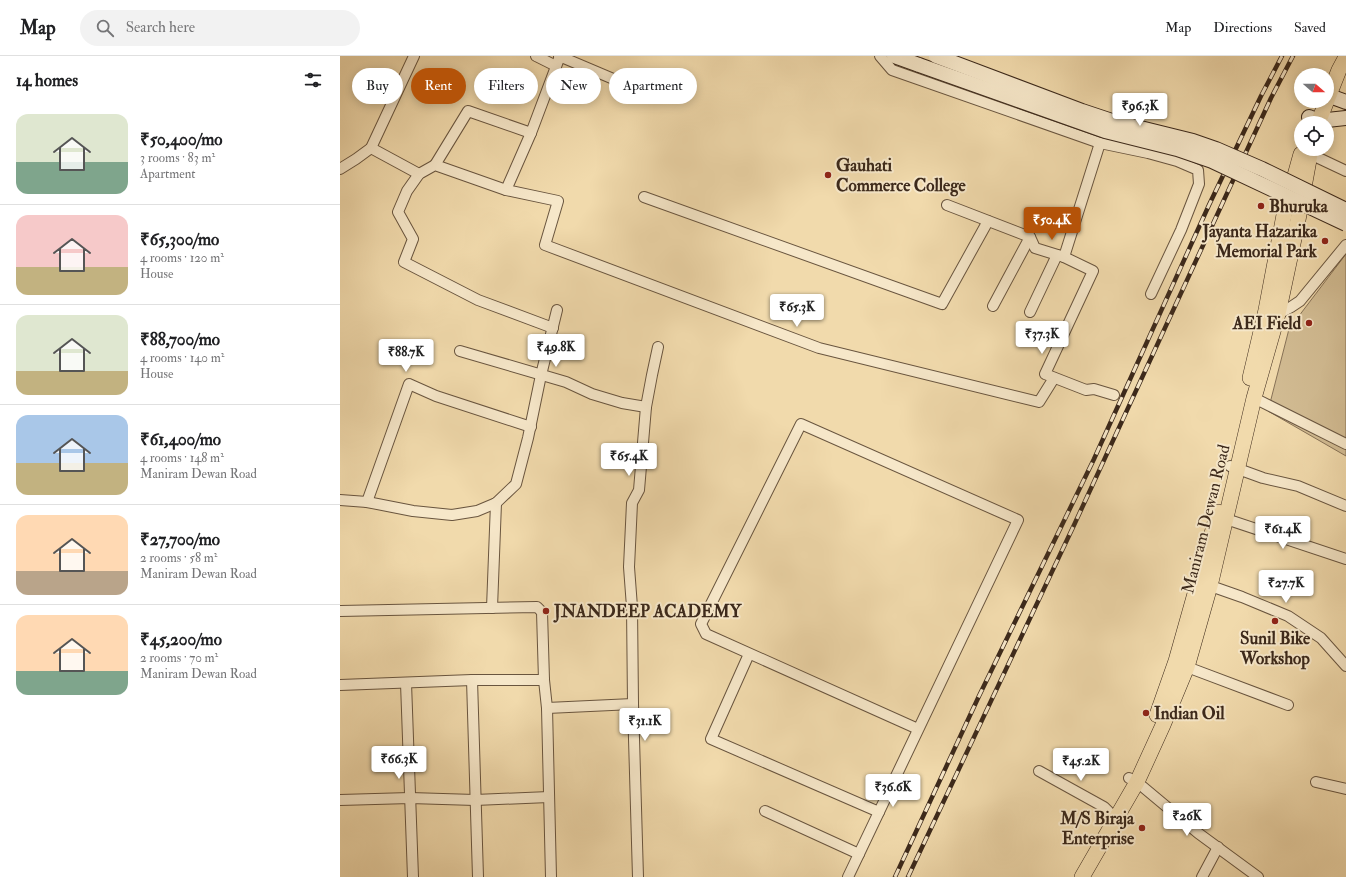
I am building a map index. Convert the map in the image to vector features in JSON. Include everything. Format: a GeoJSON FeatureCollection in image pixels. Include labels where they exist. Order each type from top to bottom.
{"type":"FeatureCollection","features":[{"type":"Feature","properties":{"kind":"main road"},"geometry":{"type":"LineString","coordinates":[[894,56],[1105,132],[1177,149],[1212,161],[1346,224]]}},
{"type":"Feature","properties":{"kind":"main road"},"geometry":{"type":"LineString","coordinates":[[936,56],[1112,121],[1193,141],[1216,149],[1262,169],[1346,210]]}},
{"type":"Feature","properties":{"kind":"main road"},"geometry":{"type":"LineString","coordinates":[[1330,68],[1336,56]]}},
{"type":"Feature","properties":{"kind":"main road"},"geometry":{"type":"LineString","coordinates":[[1334,79],[1346,57]]}},
{"type":"Feature","properties":{"kind":"main road"},"geometry":{"type":"LineString","coordinates":[[1334,99],[1346,102]]}},
{"type":"Feature","properties":{"kind":"main road"},"geometry":{"type":"LineString","coordinates":[[1334,119],[1346,118]]}},
{"type":"Feature","properties":{"kind":"main road","name":"Maniram Dewan Road"},"geometry":{"type":"LineString","coordinates":[[1082,877],[1163,725],[1187,667],[1204,584],[1272,312],[1298,220],[1307,156]]}},
{"type":"Feature","properties":{"kind":"main road","name":"Maniram Dewan Road"},"geometry":{"type":"LineString","coordinates":[[1073,877],[1109,812],[1133,780],[1204,584],[1226,519],[1234,467],[1254,398],[1272,312]]}},
{"type":"Feature","properties":{"kind":"street"},"geometry":{"type":"LineString","coordinates":[[340,169],[356,160],[371,148],[414,56]]}},
{"type":"Feature","properties":{"kind":"street"},"geometry":{"type":"LineString","coordinates":[[536,56],[556,66]]}},
{"type":"Feature","properties":{"kind":"street"},"geometry":{"type":"LineString","coordinates":[[506,190],[531,133],[559,56],[609,77]]}},
{"type":"Feature","properties":{"kind":"street"},"geometry":{"type":"LineString","coordinates":[[880,56],[892,70],[1100,144],[1148,153],[1177,161],[1198,170],[1199,184],[1181,230],[1151,294]]}},
{"type":"Feature","properties":{"kind":"street"},"geometry":{"type":"LineString","coordinates":[[531,133],[468,112],[435,165],[419,174],[407,191],[398,212],[413,239],[404,262],[478,300],[552,328]]}},
{"type":"Feature","properties":{"kind":"street"},"geometry":{"type":"LineString","coordinates":[[1030,312],[1060,256],[1100,144]]}},
{"type":"Feature","properties":{"kind":"street"},"geometry":{"type":"LineString","coordinates":[[371,148],[419,174]]}},
{"type":"Feature","properties":{"kind":"street"},"geometry":{"type":"LineString","coordinates":[[1319,156],[1346,171]]}},
{"type":"Feature","properties":{"kind":"street"},"geometry":{"type":"LineString","coordinates":[[435,165],[506,190],[558,201],[545,245],[819,348],[1039,402],[1054,378]]}},
{"type":"Feature","properties":{"kind":"street"},"geometry":{"type":"LineString","coordinates":[[644,197],[942,304],[988,221]]}},
{"type":"Feature","properties":{"kind":"street"},"geometry":{"type":"LineString","coordinates":[[947,205],[1030,237],[1035,248],[1060,256],[1093,271],[1045,374],[1086,390],[1094,389],[1114,395]]}},
{"type":"Feature","properties":{"kind":"street"},"geometry":{"type":"LineString","coordinates":[[993,306],[1030,237]]}},
{"type":"Feature","properties":{"kind":"street"},"geometry":{"type":"LineString","coordinates":[[1272,312],[1291,307],[1300,301],[1346,245]]}},
{"type":"Feature","properties":{"kind":"street"},"geometry":{"type":"LineString","coordinates":[[340,500],[367,502],[414,511],[452,516],[477,511],[496,502],[516,484],[557,310]]}},
{"type":"Feature","properties":{"kind":"street"},"geometry":{"type":"LineString","coordinates":[[638,877],[632,607],[629,567],[632,503],[639,490],[646,407],[658,348]]}},
{"type":"Feature","properties":{"kind":"street"},"geometry":{"type":"LineString","coordinates":[[460,351],[566,382],[592,394],[622,403],[646,407]]}},
{"type":"Feature","properties":{"kind":"street"},"geometry":{"type":"LineString","coordinates":[[367,502],[410,384],[436,396],[530,427]]}},
{"type":"Feature","properties":{"kind":"street"},"geometry":{"type":"LineString","coordinates":[[1254,398],[1346,444]]}},
{"type":"Feature","properties":{"kind":"street"},"geometry":{"type":"LineString","coordinates":[[848,877],[1018,520],[801,424],[701,624],[706,634],[918,729]]}},
{"type":"Feature","properties":{"kind":"street"},"geometry":{"type":"LineString","coordinates":[[1234,467],[1263,478],[1298,486],[1346,506]]}},
{"type":"Feature","properties":{"kind":"street"},"geometry":{"type":"LineString","coordinates":[[492,608],[496,502]]}},
{"type":"Feature","properties":{"kind":"street"},"geometry":{"type":"LineString","coordinates":[[1226,519],[1346,560]]}},
{"type":"Feature","properties":{"kind":"street"},"geometry":{"type":"LineString","coordinates":[[1204,584],[1242,596],[1288,616],[1321,638],[1346,666]]}},
{"type":"Feature","properties":{"kind":"street"},"geometry":{"type":"LineString","coordinates":[[340,611],[537,607],[542,612],[544,680],[547,708],[551,877]]}},
{"type":"Feature","properties":{"kind":"street"},"geometry":{"type":"LineString","coordinates":[[750,654],[711,738],[879,812]]}},
{"type":"Feature","properties":{"kind":"street"},"geometry":{"type":"LineString","coordinates":[[1187,667],[1288,705]]}},
{"type":"Feature","properties":{"kind":"street"},"geometry":{"type":"LineString","coordinates":[[340,685],[472,680],[544,680]]}},
{"type":"Feature","properties":{"kind":"street"},"geometry":{"type":"LineString","coordinates":[[472,680],[478,877]]}},
{"type":"Feature","properties":{"kind":"street"},"geometry":{"type":"LineString","coordinates":[[406,683],[413,877]]}},
{"type":"Feature","properties":{"kind":"street"},"geometry":{"type":"LineString","coordinates":[[547,708],[633,704]]}},
{"type":"Feature","properties":{"kind":"street"},"geometry":{"type":"LineString","coordinates":[[1038,771],[1104,807],[1109,812]]}},
{"type":"Feature","properties":{"kind":"street"},"geometry":{"type":"LineString","coordinates":[[1133,780],[1258,877]]}},
{"type":"Feature","properties":{"kind":"street"},"geometry":{"type":"LineString","coordinates":[[1316,782],[1346,789]]}},
{"type":"Feature","properties":{"kind":"street"},"geometry":{"type":"LineString","coordinates":[[340,800],[410,798],[475,800],[549,796]]}},
{"type":"Feature","properties":{"kind":"street"},"geometry":{"type":"LineString","coordinates":[[765,811],[859,854]]}},
{"type":"Feature","properties":{"kind":"street"},"geometry":{"type":"LineString","coordinates":[[1202,877],[1218,847]]}},
{"type":"Feature","properties":{"kind":"shaded area"},"geometry":{"type":"Polygon","coordinates":[[[1346,254],[1346,456],[1268,411],[1289,329],[1346,254]]]}},
{"type":"Feature","properties":{"kind":"railway"},"geometry":{"type":"LineString","coordinates":[[895,877],[979,696],[1094,459],[1209,205],[1261,96],[1282,56]]}},
{"type":"Feature","properties":{"kind":"railway"},"geometry":{"type":"LineString","coordinates":[[908,877],[1075,523],[1271,98],[1293,56]]}},
{"type":"Feature","properties":{"kind":"place","name":"Gauhati Commerce College"},"geometry":{"type":"Point","coordinates":[828,175]}},
{"type":"Feature","properties":{"kind":"place","name":"Bhuruka"},"geometry":{"type":"Point","coordinates":[1261,206]}},
{"type":"Feature","properties":{"kind":"place","name":"Jayanta Hazarika Memorial Park"},"geometry":{"type":"Point","coordinates":[1325,241]}},
{"type":"Feature","properties":{"kind":"place","name":"AEI Field"},"geometry":{"type":"Point","coordinates":[1309,323]}},
{"type":"Feature","properties":{"kind":"place","name":"JNANDEEP ACADEMY"},"geometry":{"type":"Point","coordinates":[546,611]}},
{"type":"Feature","properties":{"kind":"place","name":"Sunil Bike Workshop"},"geometry":{"type":"Point","coordinates":[1275,621]}},
{"type":"Feature","properties":{"kind":"place","name":"Indian Oil"},"geometry":{"type":"Point","coordinates":[1146,713]}},
{"type":"Feature","properties":{"kind":"place","name":"M/S Biraja Enterprise"},"geometry":{"type":"Point","coordinates":[1142,828]}}]}
